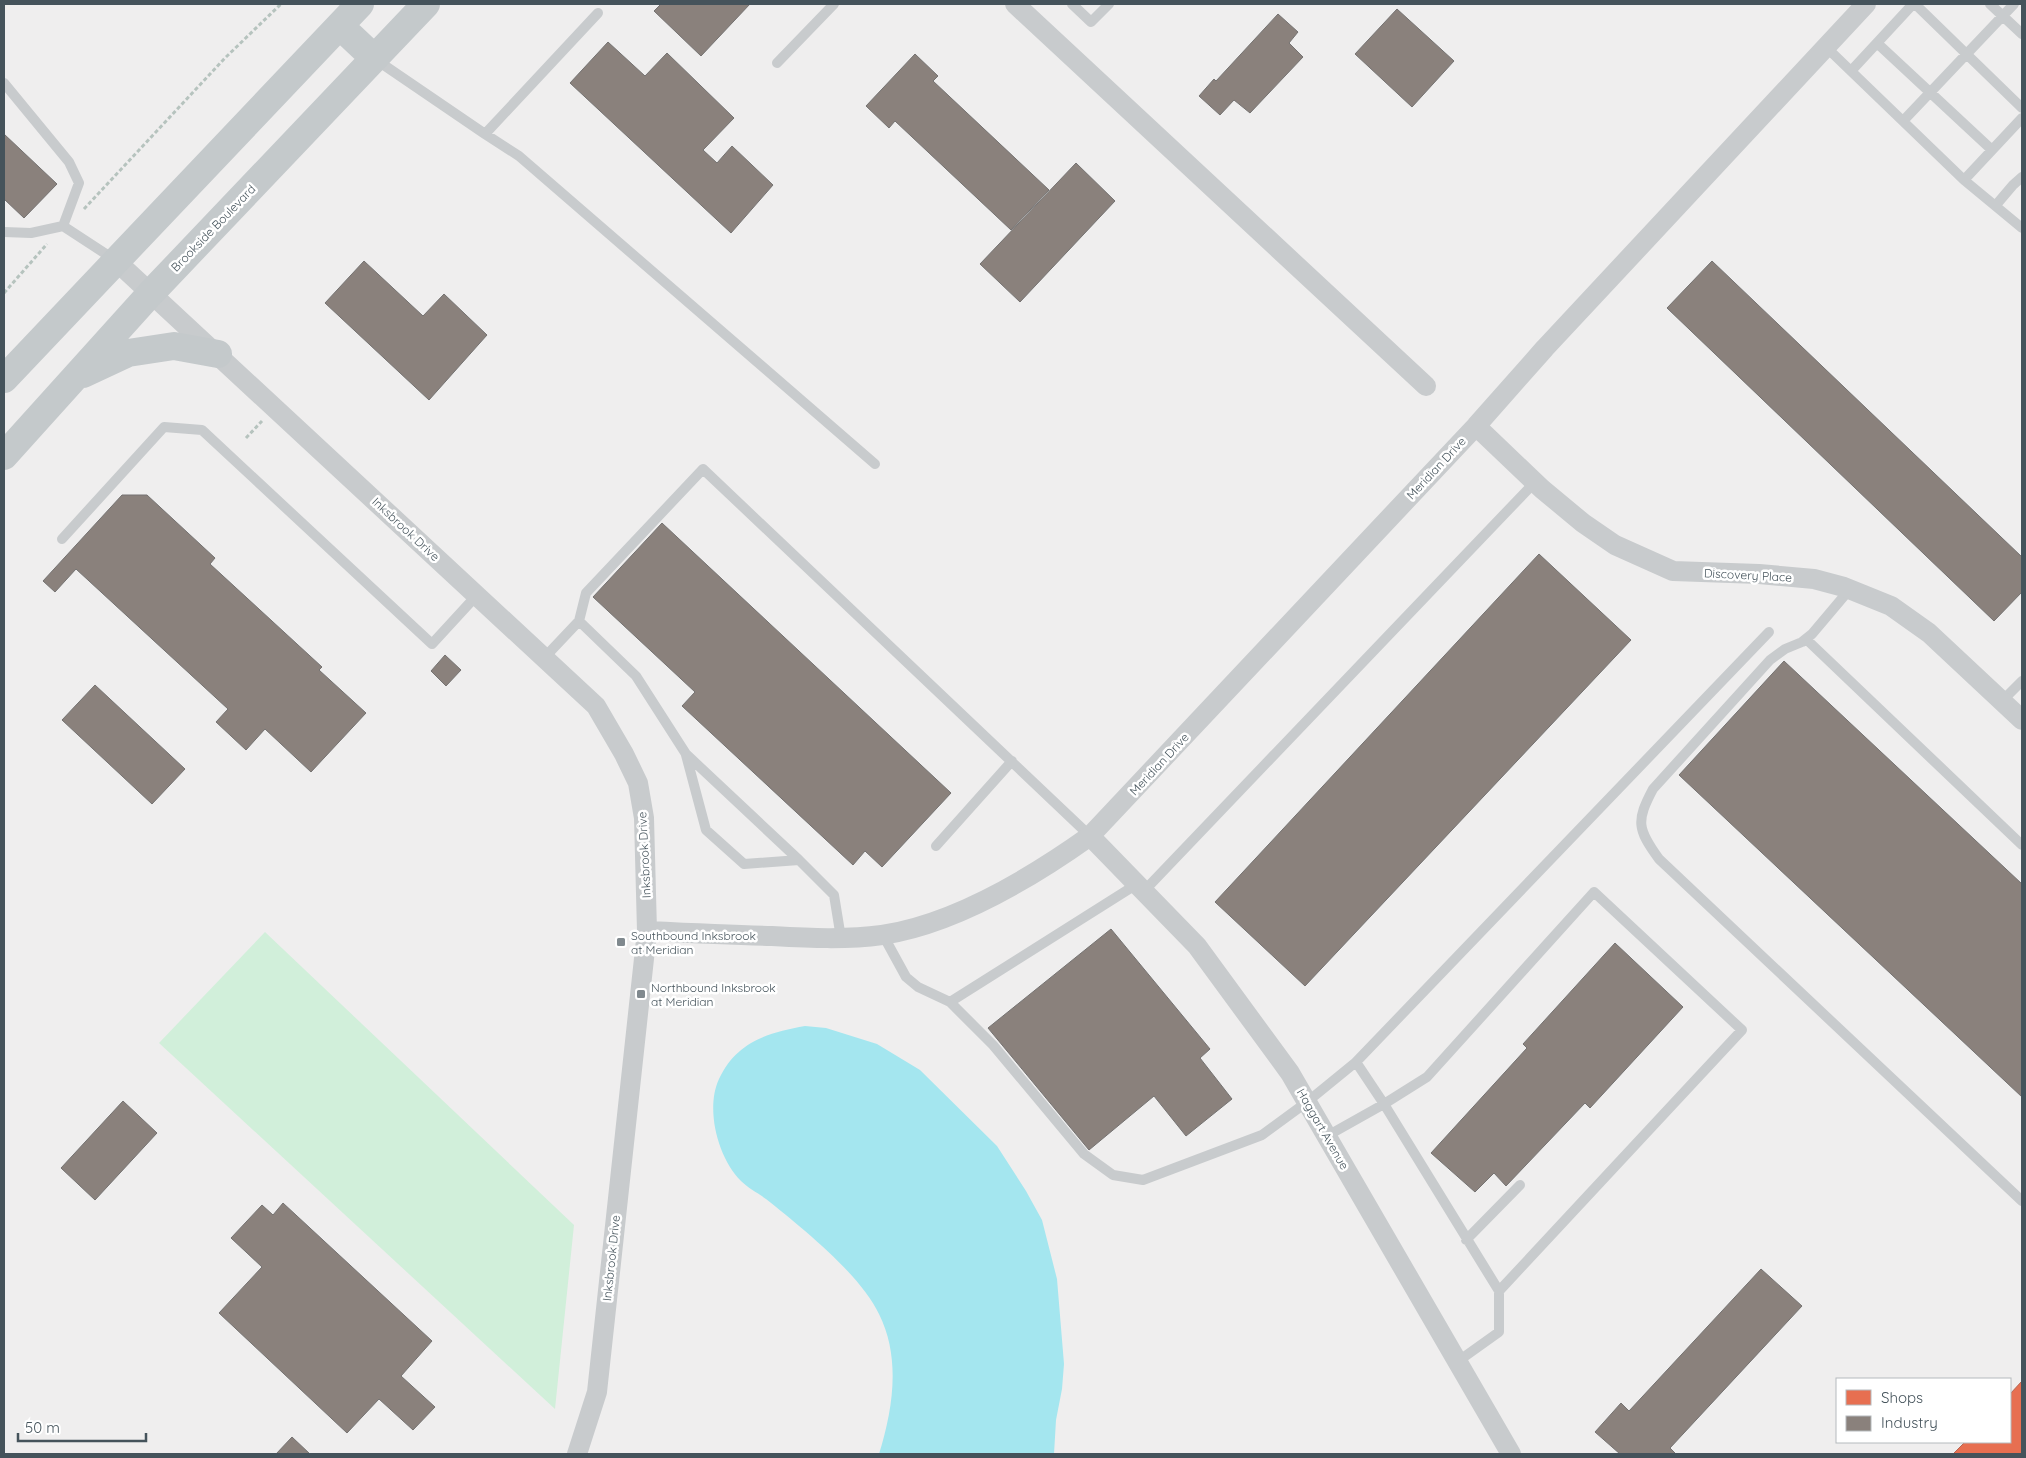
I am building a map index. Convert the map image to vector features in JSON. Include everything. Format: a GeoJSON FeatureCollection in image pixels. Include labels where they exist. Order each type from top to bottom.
{"type":"FeatureCollection","features":[{"type":"Feature","properties":{"kind":"main road"},"geometry":{"type":"LineString","coordinates":[[4,378],[360,4]]}},
{"type":"Feature","properties":{"kind":"main road","name":"Brookside Boulevard"},"geometry":{"type":"LineString","coordinates":[[4,456],[150,294],[426,4]]}},
{"type":"Feature","properties":{"kind":"main road"},"geometry":{"type":"LineString","coordinates":[[340,26],[374,58]]}},
{"type":"Feature","properties":{"kind":"main road"},"geometry":{"type":"LineString","coordinates":[[71,380],[128,353],[174,346],[218,354]]}},
{"type":"Feature","properties":{"kind":"street"},"geometry":{"type":"LineString","coordinates":[[1016,4],[1426,386]]}},
{"type":"Feature","properties":{"kind":"street","name":"Meridian Drive"},"geometry":{"type":"LineString","coordinates":[[647,931],[841,938],[883,935],[935,921],[986,900],[1053,862],[1090,836],[1476,426],[1545,348],[1866,4]]}},
{"type":"Feature","properties":{"kind":"street","name":"Inksbrook Drive"},"geometry":{"type":"LineString","coordinates":[[116,260],[150,294],[218,354],[596,706],[638,782],[644,818],[647,931],[597,1392],[577,1454]]}},
{"type":"Feature","properties":{"kind":"street","name":"Discovery Place"},"geometry":{"type":"LineString","coordinates":[[1476,426],[1535,482],[1583,522],[1615,545],[1673,571],[1759,574],[1814,579],[1850,589],[1892,606],[1929,633],[2022,720]]}},
{"type":"Feature","properties":{"kind":"street","name":"Haggart Avenue"},"geometry":{"type":"LineString","coordinates":[[1090,836],[1197,946],[1290,1073],[1511,1454]]}},
{"type":"Feature","properties":{"kind":"lane"},"geometry":{"type":"LineString","coordinates":[[777,63],[834,4]]}},
{"type":"Feature","properties":{"kind":"lane"},"geometry":{"type":"LineString","coordinates":[[1072,4],[1091,22],[1109,4]]}},
{"type":"Feature","properties":{"kind":"lane"},"geometry":{"type":"LineString","coordinates":[[1851,71],[1914,4],[2022,108]]}},
{"type":"Feature","properties":{"kind":"lane"},"geometry":{"type":"LineString","coordinates":[[1990,4],[2022,34]]}},
{"type":"Feature","properties":{"kind":"lane"},"geometry":{"type":"LineString","coordinates":[[1903,121],[2014,4]]}},
{"type":"Feature","properties":{"kind":"lane"},"geometry":{"type":"LineString","coordinates":[[486,134],[598,13]]}},
{"type":"Feature","properties":{"kind":"lane"},"geometry":{"type":"LineString","coordinates":[[1877,43],[1992,150]]}},
{"type":"Feature","properties":{"kind":"lane"},"geometry":{"type":"LineString","coordinates":[[1826,47],[1964,180],[2022,228]]}},
{"type":"Feature","properties":{"kind":"lane"},"geometry":{"type":"LineString","coordinates":[[374,58],[519,156],[875,464]]}},
{"type":"Feature","properties":{"kind":"lane"},"geometry":{"type":"LineString","coordinates":[[4,83],[69,162],[79,183],[64,227]]}},
{"type":"Feature","properties":{"kind":"lane"},"geometry":{"type":"LineString","coordinates":[[1964,180],[2022,118]]}},
{"type":"Feature","properties":{"kind":"lane"},"geometry":{"type":"LineString","coordinates":[[1996,205],[2022,177]]}},
{"type":"Feature","properties":{"kind":"lane"},"geometry":{"type":"LineString","coordinates":[[4,232],[31,233],[64,227],[116,260]]}},
{"type":"Feature","properties":{"kind":"lane"},"geometry":{"type":"LineString","coordinates":[[62,539],[164,427],[202,430],[432,644],[477,595]]}},
{"type":"Feature","properties":{"kind":"lane"},"geometry":{"type":"LineString","coordinates":[[544,657],[579,622],[586,593],[703,469],[1090,836]]}},
{"type":"Feature","properties":{"kind":"lane"},"geometry":{"type":"LineString","coordinates":[[950,1002],[1140,887],[1535,482]]}},
{"type":"Feature","properties":{"kind":"lane"},"geometry":{"type":"LineString","coordinates":[[1850,589],[1812,634],[1770,660],[1653,788],[1644,805],[1640,826],[1644,839],[1658,859],[2022,1201]]}},
{"type":"Feature","properties":{"kind":"lane"},"geometry":{"type":"LineString","coordinates":[[579,622],[636,676],[686,754],[800,860],[834,895],[841,938]]}},
{"type":"Feature","properties":{"kind":"lane"},"geometry":{"type":"LineString","coordinates":[[883,935],[906,977],[918,987],[950,1002],[992,1045],[1084,1154],[1113,1175],[1143,1180],[1152,1177],[1262,1136],[1356,1062],[1769,632]]}},
{"type":"Feature","properties":{"kind":"lane"},"geometry":{"type":"LineString","coordinates":[[1806,639],[2022,845]]}},
{"type":"Feature","properties":{"kind":"lane"},"geometry":{"type":"LineString","coordinates":[[2002,701],[2022,681]]}},
{"type":"Feature","properties":{"kind":"lane"},"geometry":{"type":"LineString","coordinates":[[686,754],[706,830],[744,864],[800,860]]}},
{"type":"Feature","properties":{"kind":"lane"},"geometry":{"type":"LineString","coordinates":[[936,846],[1012,762]]}},
{"type":"Feature","properties":{"kind":"lane"},"geometry":{"type":"LineString","coordinates":[[1327,1136],[1427,1077],[1594,892],[1742,1030],[1499,1291]]}},
{"type":"Feature","properties":{"kind":"lane"},"geometry":{"type":"LineString","coordinates":[[1356,1062],[1384,1104],[1499,1291],[1499,1332],[1458,1362]]}},
{"type":"Feature","properties":{"kind":"lane"},"geometry":{"type":"LineString","coordinates":[[1466,1240],[1520,1185]]}},
{"type":"Feature","properties":{"kind":"path"},"geometry":{"type":"LineString","coordinates":[[4,293],[48,243],[225,58],[281,4]]}},
{"type":"Feature","properties":{"kind":"path"},"geometry":{"type":"LineString","coordinates":[[246,438],[267,414]]}},
{"type":"Feature","properties":{"kind":"green space"},"geometry":{"type":"Polygon","coordinates":[[[265,932],[574,1225],[555,1409],[159,1043],[265,932]]]}},
{"type":"Feature","properties":{"kind":"water"},"geometry":{"type":"Polygon","coordinates":[[[805,1026],[826,1028],[877,1044],[920,1070],[997,1146],[1026,1191],[1042,1220],[1057,1279],[1064,1364],[1062,1389],[1056,1420],[1054,1454],[879,1454],[891,1402],[892,1366],[886,1331],[879,1314],[870,1299],[844,1267],[780,1210],[741,1181],[726,1160],[716,1133],[713,1104],[719,1079],[726,1066],[744,1047],[755,1041],[778,1032],[805,1026]]]}},
{"type":"Feature","properties":{"kind":"building: Shops"},"geometry":{"type":"Polygon","coordinates":[[[2022,1381],[2022,1454],[1953,1454],[1964,1443],[2011,1443],[2011,1393],[2022,1381]]]}},
{"type":"Feature","properties":{"kind":"building: Industry"},"geometry":{"type":"Polygon","coordinates":[[[661,4],[750,4],[701,56],[654,11],[661,4]]]}},
{"type":"Feature","properties":{"kind":"building: Industry"},"geometry":{"type":"Polygon","coordinates":[[[1397,9],[1454,61],[1412,107],[1355,54],[1397,9]]]}},
{"type":"Feature","properties":{"kind":"building: Industry"},"geometry":{"type":"Polygon","coordinates":[[[1278,14],[1298,32],[1289,43],[1303,57],[1250,113],[1234,100],[1220,115],[1199,96],[1214,79],[1216,81],[1278,14]]]}},
{"type":"Feature","properties":{"kind":"building: Industry"},"geometry":{"type":"Polygon","coordinates":[[[608,42],[645,76],[667,53],[734,118],[703,150],[717,163],[732,146],[773,185],[731,233],[570,83],[608,42]]]}},
{"type":"Feature","properties":{"kind":"building: Industry"},"geometry":{"type":"Polygon","coordinates":[[[915,54],[938,76],[933,81],[1049,190],[1011,230],[895,121],[889,128],[866,106],[915,54]]]}},
{"type":"Feature","properties":{"kind":"building: Industry"},"geometry":{"type":"Polygon","coordinates":[[[4,134],[57,184],[24,218],[4,199],[4,134]]]}},
{"type":"Feature","properties":{"kind":"building: Industry"},"geometry":{"type":"Polygon","coordinates":[[[1076,163],[1115,201],[1020,302],[980,264],[1076,163]]]}},
{"type":"Feature","properties":{"kind":"building: Industry"},"geometry":{"type":"Polygon","coordinates":[[[364,261],[423,316],[444,294],[487,335],[429,400],[325,303],[364,261]]]}},
{"type":"Feature","properties":{"kind":"building: Industry"},"geometry":{"type":"Polygon","coordinates":[[[1712,261],[2022,557],[2022,592],[1994,621],[1667,308],[1712,261]]]}},
{"type":"Feature","properties":{"kind":"building: Industry"},"geometry":{"type":"Polygon","coordinates":[[[122,495],[147,495],[215,558],[210,564],[322,667],[319,670],[366,713],[311,772],[265,729],[246,750],[216,722],[228,709],[76,569],[55,592],[43,581],[122,495]]]}},
{"type":"Feature","properties":{"kind":"building: Industry"},"geometry":{"type":"Polygon","coordinates":[[[662,523],[951,793],[882,867],[865,851],[853,865],[682,706],[695,692],[593,597],[662,523]]]}},
{"type":"Feature","properties":{"kind":"building: Industry"},"geometry":{"type":"Polygon","coordinates":[[[1539,554],[1631,640],[1305,986],[1215,902],[1539,554]]]}},
{"type":"Feature","properties":{"kind":"building: Industry"},"geometry":{"type":"Polygon","coordinates":[[[445,655],[461,670],[446,686],[431,671],[445,655]]]}},
{"type":"Feature","properties":{"kind":"building: Industry"},"geometry":{"type":"Polygon","coordinates":[[[1784,661],[2022,884],[2022,1097],[1679,775],[1784,661]]]}},
{"type":"Feature","properties":{"kind":"building: Industry"},"geometry":{"type":"Polygon","coordinates":[[[95,685],[185,769],[152,804],[62,720],[95,685]]]}},
{"type":"Feature","properties":{"kind":"building: Industry"},"geometry":{"type":"Polygon","coordinates":[[[1111,929],[1210,1049],[1200,1058],[1232,1099],[1186,1136],[1154,1096],[1089,1150],[988,1028],[1111,929]]]}},
{"type":"Feature","properties":{"kind":"building: Industry"},"geometry":{"type":"Polygon","coordinates":[[[1615,943],[1683,1007],[1590,1108],[1585,1103],[1506,1186],[1494,1173],[1475,1192],[1431,1153],[1527,1048],[1523,1044],[1615,943]]]}},
{"type":"Feature","properties":{"kind":"building: Industry"},"geometry":{"type":"Polygon","coordinates":[[[123,1101],[157,1133],[95,1200],[61,1168],[123,1101]]]}},
{"type":"Feature","properties":{"kind":"building: Industry"},"geometry":{"type":"Polygon","coordinates":[[[283,1203],[432,1341],[401,1376],[435,1407],[413,1430],[379,1399],[347,1433],[219,1313],[262,1267],[231,1238],[262,1205],[273,1215],[283,1203]]]}},
{"type":"Feature","properties":{"kind":"building: Industry"},"geometry":{"type":"Polygon","coordinates":[[[1761,1269],[1802,1306],[1670,1448],[1676,1454],[1620,1454],[1595,1432],[1621,1403],[1629,1411],[1761,1269]]]}},
{"type":"Feature","properties":{"kind":"building: Industry"},"geometry":{"type":"Polygon","coordinates":[[[292,1437],[310,1454],[276,1454],[292,1437]]]}},
{"type":"Feature","properties":{"kind":"place","name":"Southbound Inksbrook at Meridian"},"geometry":{"type":"Point","coordinates":[621,942]}},
{"type":"Feature","properties":{"kind":"place","name":"Northbound Inksbrook at Meridian"},"geometry":{"type":"Point","coordinates":[641,994]}}]}
